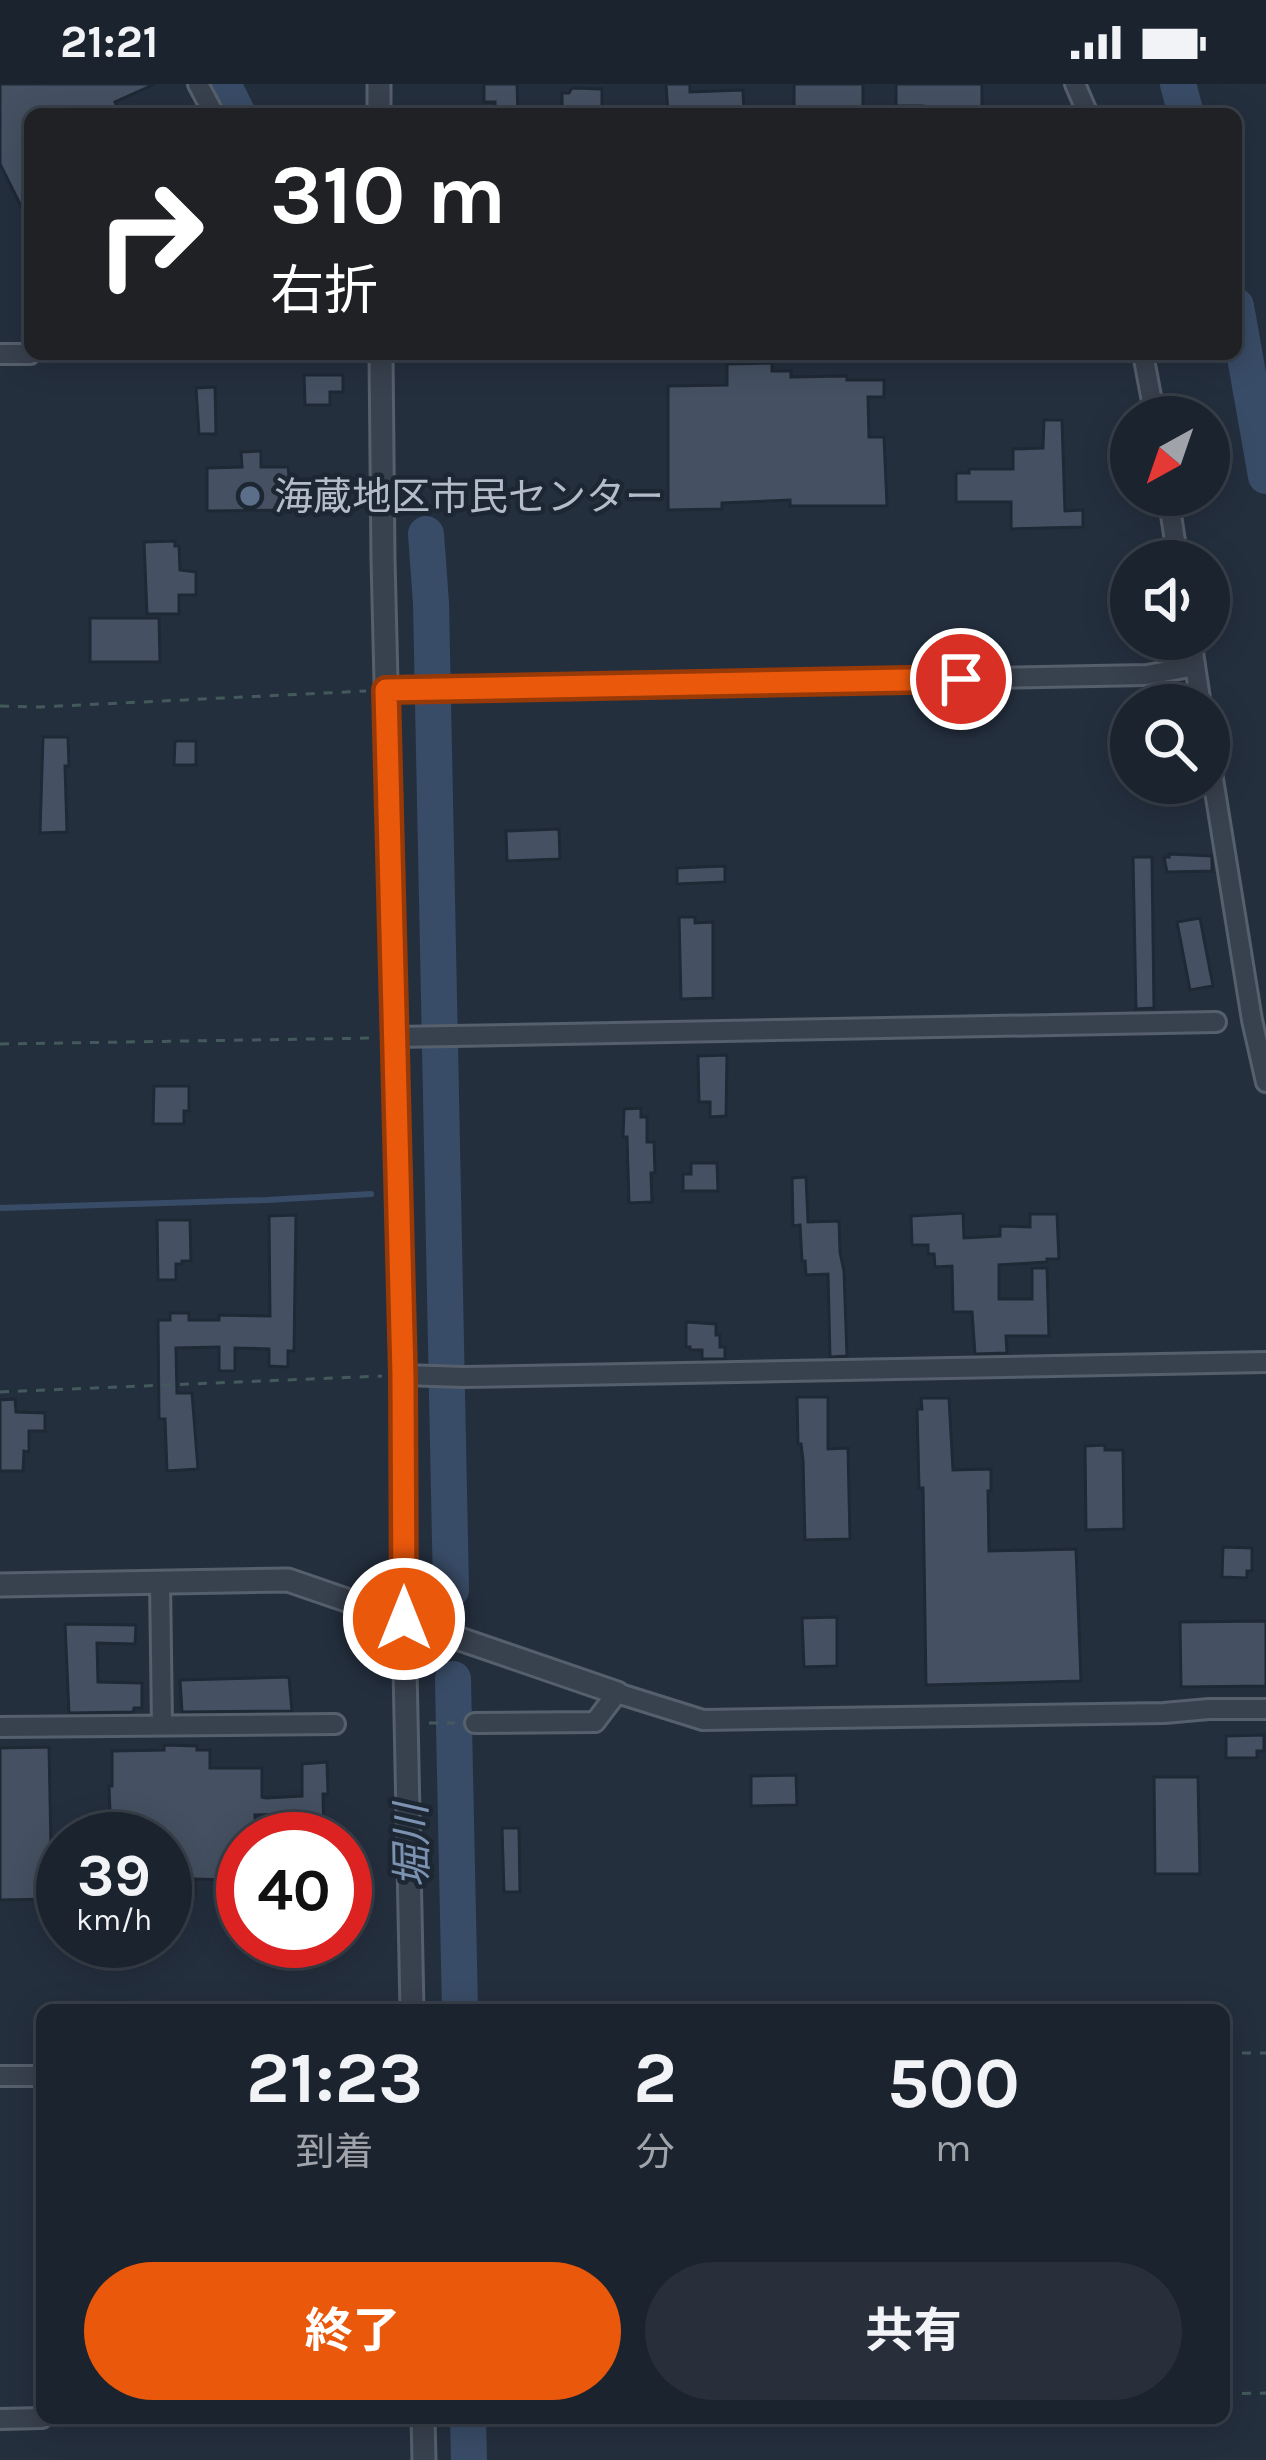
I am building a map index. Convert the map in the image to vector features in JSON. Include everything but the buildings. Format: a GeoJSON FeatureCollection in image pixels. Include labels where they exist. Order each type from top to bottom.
{"type":"FeatureCollection","features":[{"type":"Feature","properties":{"kind":"street"},"geometry":{"type":"LineString","coordinates":[[381,360],[386,690],[404,1037],[410,1376],[404,1619],[412,2004]]}},
{"type":"Feature","properties":{"kind":"street"},"geometry":{"type":"LineString","coordinates":[[1143,360],[1151,396]]}},
{"type":"Feature","properties":{"kind":"street"},"geometry":{"type":"LineString","coordinates":[[1194,660],[1198,684]]}},
{"type":"Feature","properties":{"kind":"street"},"geometry":{"type":"LineString","coordinates":[[386,690],[1147,675],[1195,666]]}},
{"type":"Feature","properties":{"kind":"street"},"geometry":{"type":"LineString","coordinates":[[1217,804],[1266,1082]]}},
{"type":"Feature","properties":{"kind":"street"},"geometry":{"type":"LineString","coordinates":[[404,1037],[1216,1022]]}},
{"type":"Feature","properties":{"kind":"street"},"geometry":{"type":"LineString","coordinates":[[410,1376],[1266,1361]]}},
{"type":"Feature","properties":{"kind":"street"},"geometry":{"type":"LineString","coordinates":[[0,1585],[288,1580],[704,1720],[1266,1709]]}},
{"type":"Feature","properties":{"kind":"street"},"geometry":{"type":"LineString","coordinates":[[160,1581],[162,1725]]}},
{"type":"Feature","properties":{"kind":"street"},"geometry":{"type":"LineString","coordinates":[[475,1724],[596,1722],[617,1694]]}},
{"type":"Feature","properties":{"kind":"street"},"geometry":{"type":"LineString","coordinates":[[0,1727],[335,1724]]}},
{"type":"Feature","properties":{"kind":"street"},"geometry":{"type":"LineString","coordinates":[[0,2076],[36,2076]]}},
{"type":"Feature","properties":{"kind":"street"},"geometry":{"type":"LineString","coordinates":[[0,2419],[36,2418]]}},
{"type":"Feature","properties":{"kind":"street"},"geometry":{"type":"LineString","coordinates":[[423,2424],[424,2460]]}},
{"type":"Feature","properties":{"kind":"path"},"geometry":{"type":"LineString","coordinates":[[0,706],[386,690]]}},
{"type":"Feature","properties":{"kind":"path"},"geometry":{"type":"LineString","coordinates":[[0,1044],[404,1037]]}},
{"type":"Feature","properties":{"kind":"path"},"geometry":{"type":"LineString","coordinates":[[0,1392],[410,1376]]}},
{"type":"Feature","properties":{"kind":"path"},"geometry":{"type":"LineString","coordinates":[[428,1723],[475,1724]]}},
{"type":"Feature","properties":{"kind":"path"},"geometry":{"type":"LineString","coordinates":[[1230,2054],[1266,2053]]}},
{"type":"Feature","properties":{"kind":"path"},"geometry":{"type":"LineString","coordinates":[[1230,2394],[1266,2393]]}},
{"type":"Feature","properties":{"kind":"waterway","name":"堀川"},"geometry":{"type":"LineString","coordinates":[[223,84],[235,108]]}},
{"type":"Feature","properties":{"kind":"waterway"},"geometry":{"type":"LineString","coordinates":[[1178,84],[1184,108]]}},
{"type":"Feature","properties":{"kind":"waterway"},"geometry":{"type":"LineString","coordinates":[[1242,340],[1266,476]]}},
{"type":"Feature","properties":{"kind":"waterway","name":"堀川"},"geometry":{"type":"LineString","coordinates":[[426,534],[451,1590]]}},
{"type":"Feature","properties":{"kind":"waterway"},"geometry":{"type":"LineString","coordinates":[[0,1208],[371,1194]]}},
{"type":"Feature","properties":{"kind":"waterway","name":"堀川"},"geometry":{"type":"LineString","coordinates":[[453,1679],[460,2004]]}},
{"type":"Feature","properties":{"kind":"waterway","name":"堀川"},"geometry":{"type":"LineString","coordinates":[[468,2424],[469,2460]]}},
{"type":"Feature","properties":{"kind":"place","name":"海蔵地区市民センター"},"geometry":{"type":"Point","coordinates":[250,496]}},
{"type":"Feature","properties":{"kind":"route"},"geometry":{"type":"LineString","coordinates":[[404,1619],[403,1375],[386,690],[961,679]]}}]}
